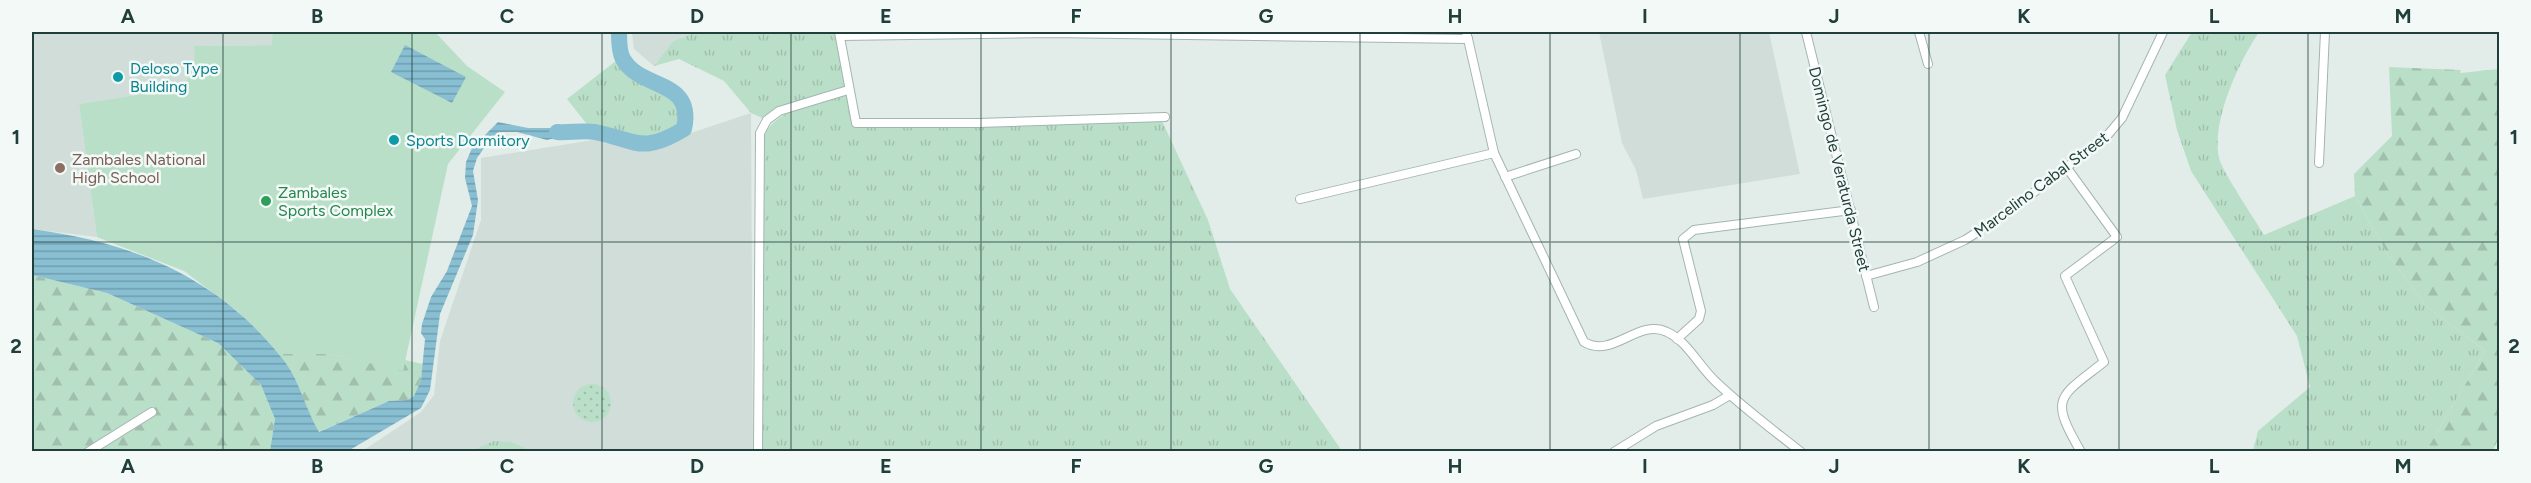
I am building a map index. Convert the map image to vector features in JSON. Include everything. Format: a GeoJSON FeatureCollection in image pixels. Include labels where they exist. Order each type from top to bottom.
{"type":"FeatureCollection","features":[{"type":"Feature","properties":{"kind":"street"},"geometry":{"type":"LineString","coordinates":[[1165,117],[978,123],[856,123],[848,90],[840,34],[1051,32],[1467,35],[1494,153],[1584,342],[1594,348],[1607,347],[1647,330],[1659,330],[1677,339],[1730,395],[1801,452]]}},
{"type":"Feature","properties":{"kind":"street","name":"Domingo de Veraturda Street"},"geometry":{"type":"LineString","coordinates":[[1806,32],[1874,307]]}},
{"type":"Feature","properties":{"kind":"street"},"geometry":{"type":"LineString","coordinates":[[1919,32],[1928,64]]}},
{"type":"Feature","properties":{"kind":"street","name":"Marcelino Cabal Street"},"geometry":{"type":"LineString","coordinates":[[1866,276],[1917,262],[1965,240],[2067,168],[2106,137],[2122,118],[2163,32]]}},
{"type":"Feature","properties":{"kind":"street"},"geometry":{"type":"LineString","coordinates":[[2319,163],[2325,32]]}},
{"type":"Feature","properties":{"kind":"street"},"geometry":{"type":"LineString","coordinates":[[758,452],[760,133],[767,120],[779,111],[848,90]]}},
{"type":"Feature","properties":{"kind":"street"},"geometry":{"type":"LineString","coordinates":[[1300,199],[1494,153]]}},
{"type":"Feature","properties":{"kind":"street"},"geometry":{"type":"LineString","coordinates":[[1505,177],[1576,154]]}},
{"type":"Feature","properties":{"kind":"street"},"geometry":{"type":"LineString","coordinates":[[2067,168],[2117,237],[2065,276],[2070,292],[2104,362],[2064,393],[2060,407],[2064,423],[2081,452]]}},
{"type":"Feature","properties":{"kind":"street"},"geometry":{"type":"LineString","coordinates":[[1677,339],[1698,319],[1701,311],[1683,239],[1687,233],[1694,230],[1851,210]]}},
{"type":"Feature","properties":{"kind":"street"},"geometry":{"type":"LineString","coordinates":[[1614,452],[1656,426],[1713,405],[1730,395]]}},
{"type":"Feature","properties":{"kind":"street"},"geometry":{"type":"LineString","coordinates":[[88,452],[152,412]]}},
{"type":"Feature","properties":{"kind":"shaded area","name":"Zambales National High School"},"geometry":{"type":"Polygon","coordinates":[[[32,32],[273,32],[273,45],[194,46],[196,68],[181,88],[79,104],[97,237],[32,229],[32,32]]]}},
{"type":"Feature","properties":{"kind":"shaded area"},"geometry":{"type":"Polygon","coordinates":[[[632,32],[697,32],[673,41],[654,66],[634,49],[632,32]]]}},
{"type":"Feature","properties":{"kind":"shaded area"},"geometry":{"type":"Polygon","coordinates":[[[1599,32],[1769,32],[1800,174],[1643,199],[1636,170],[1622,143],[1599,32]]]}},
{"type":"Feature","properties":{"kind":"shaded area"},"geometry":{"type":"Polygon","coordinates":[[[751,113],[753,451],[361,452],[421,412],[434,395],[440,341],[481,220],[481,158],[599,139],[646,148],[751,113]]]}},
{"type":"Feature","properties":{"kind":"green space","name":"Zambales Sports Complex"},"geometry":{"type":"Polygon","coordinates":[[[273,32],[435,32],[467,66],[505,92],[448,164],[403,371],[331,354],[279,354],[237,311],[184,271],[97,237],[79,104],[181,88],[195,68],[194,46],[272,45],[273,32]]]}},
{"type":"Feature","properties":{"kind":"green space"},"geometry":{"type":"Polygon","coordinates":[[[697,32],[839,32],[848,90],[779,111],[767,120],[751,113],[724,81],[679,59],[654,66],[673,41],[697,32]]]}},
{"type":"Feature","properties":{"kind":"green space"},"geometry":{"type":"Polygon","coordinates":[[[2192,32],[2259,32],[2243,59],[2228,92],[2219,127],[2218,143],[2222,165],[2264,235],[2355,196],[2388,255],[2426,306],[2485,351],[2426,451],[2253,451],[2258,431],[2310,387],[2297,336],[2191,171],[2177,130],[2165,75],[2192,32]]]}},
{"type":"Feature","properties":{"kind":"green space"},"geometry":{"type":"Polygon","coordinates":[[[621,57],[630,67],[675,93],[682,102],[685,114],[684,129],[670,138],[636,145],[593,132],[567,99],[621,57]]]}},
{"type":"Feature","properties":{"kind":"green space"},"geometry":{"type":"Polygon","coordinates":[[[2389,67],[2461,70],[2460,73],[2499,69],[2500,434],[2493,451],[2426,451],[2485,351],[2426,306],[2388,255],[2355,196],[2354,174],[2392,136],[2389,67]]]}},
{"type":"Feature","properties":{"kind":"green space"},"geometry":{"type":"Polygon","coordinates":[[[850,94],[857,126],[1162,121],[1208,220],[1230,289],[1342,451],[761,452],[763,137],[779,118],[789,112],[813,103],[850,94]]]}},
{"type":"Feature","properties":{"kind":"green space"},"geometry":{"type":"Polygon","coordinates":[[[32,275],[107,293],[218,343],[261,385],[275,419],[270,451],[32,451],[32,275]]]}},
{"type":"Feature","properties":{"kind":"green space"},"geometry":{"type":"Polygon","coordinates":[[[279,354],[331,354],[403,370],[405,360],[423,364],[421,380],[414,396],[407,400],[389,401],[318,432],[279,354]]]}},
{"type":"Feature","properties":{"kind":"green space"},"geometry":{"type":"Polygon","coordinates":[[[592,384],[606,389],[611,403],[606,417],[592,422],[578,417],[573,403],[578,389],[592,384]]]}},
{"type":"Feature","properties":{"kind":"green space"},"geometry":{"type":"Polygon","coordinates":[[[494,441],[511,442],[532,451],[471,451],[494,441]]]}},
{"type":"Feature","properties":{"kind":"water"},"geometry":{"type":"Polygon","coordinates":[[[405,45],[466,77],[452,103],[391,72],[405,45]]]}},
{"type":"Feature","properties":{"kind":"water"},"geometry":{"type":"Polygon","coordinates":[[[498,122],[528,128],[563,128],[580,132],[547,140],[517,132],[500,132],[492,137],[477,158],[473,171],[478,200],[473,235],[440,314],[430,390],[421,408],[348,451],[270,451],[275,419],[261,385],[218,343],[107,293],[32,275],[32,229],[106,244],[172,269],[203,286],[232,307],[259,332],[290,370],[319,432],[389,401],[407,400],[414,396],[421,380],[425,339],[421,333],[422,324],[431,297],[447,271],[472,206],[465,178],[466,162],[472,148],[498,122]]]}},
{"type":"Feature","properties":{"kind":"waterway"},"geometry":{"type":"LineString","coordinates":[[557,132],[595,132],[639,143],[648,143],[658,142],[684,129],[685,113],[682,101],[674,93],[631,69],[622,56],[619,32]]}},
{"type":"Feature","properties":{"kind":"place","name":"Deloso Type Building"},"geometry":{"type":"Point","coordinates":[118,77]}},
{"type":"Feature","properties":{"kind":"place","name":"Sports Dormitory"},"geometry":{"type":"Point","coordinates":[394,140]}},
{"type":"Feature","properties":{"kind":"place","name":"Zambales National High School"},"geometry":{"type":"Point","coordinates":[60,168]}},
{"type":"Feature","properties":{"kind":"place","name":"Zambales Sports Complex"},"geometry":{"type":"Point","coordinates":[266,201]}}]}
